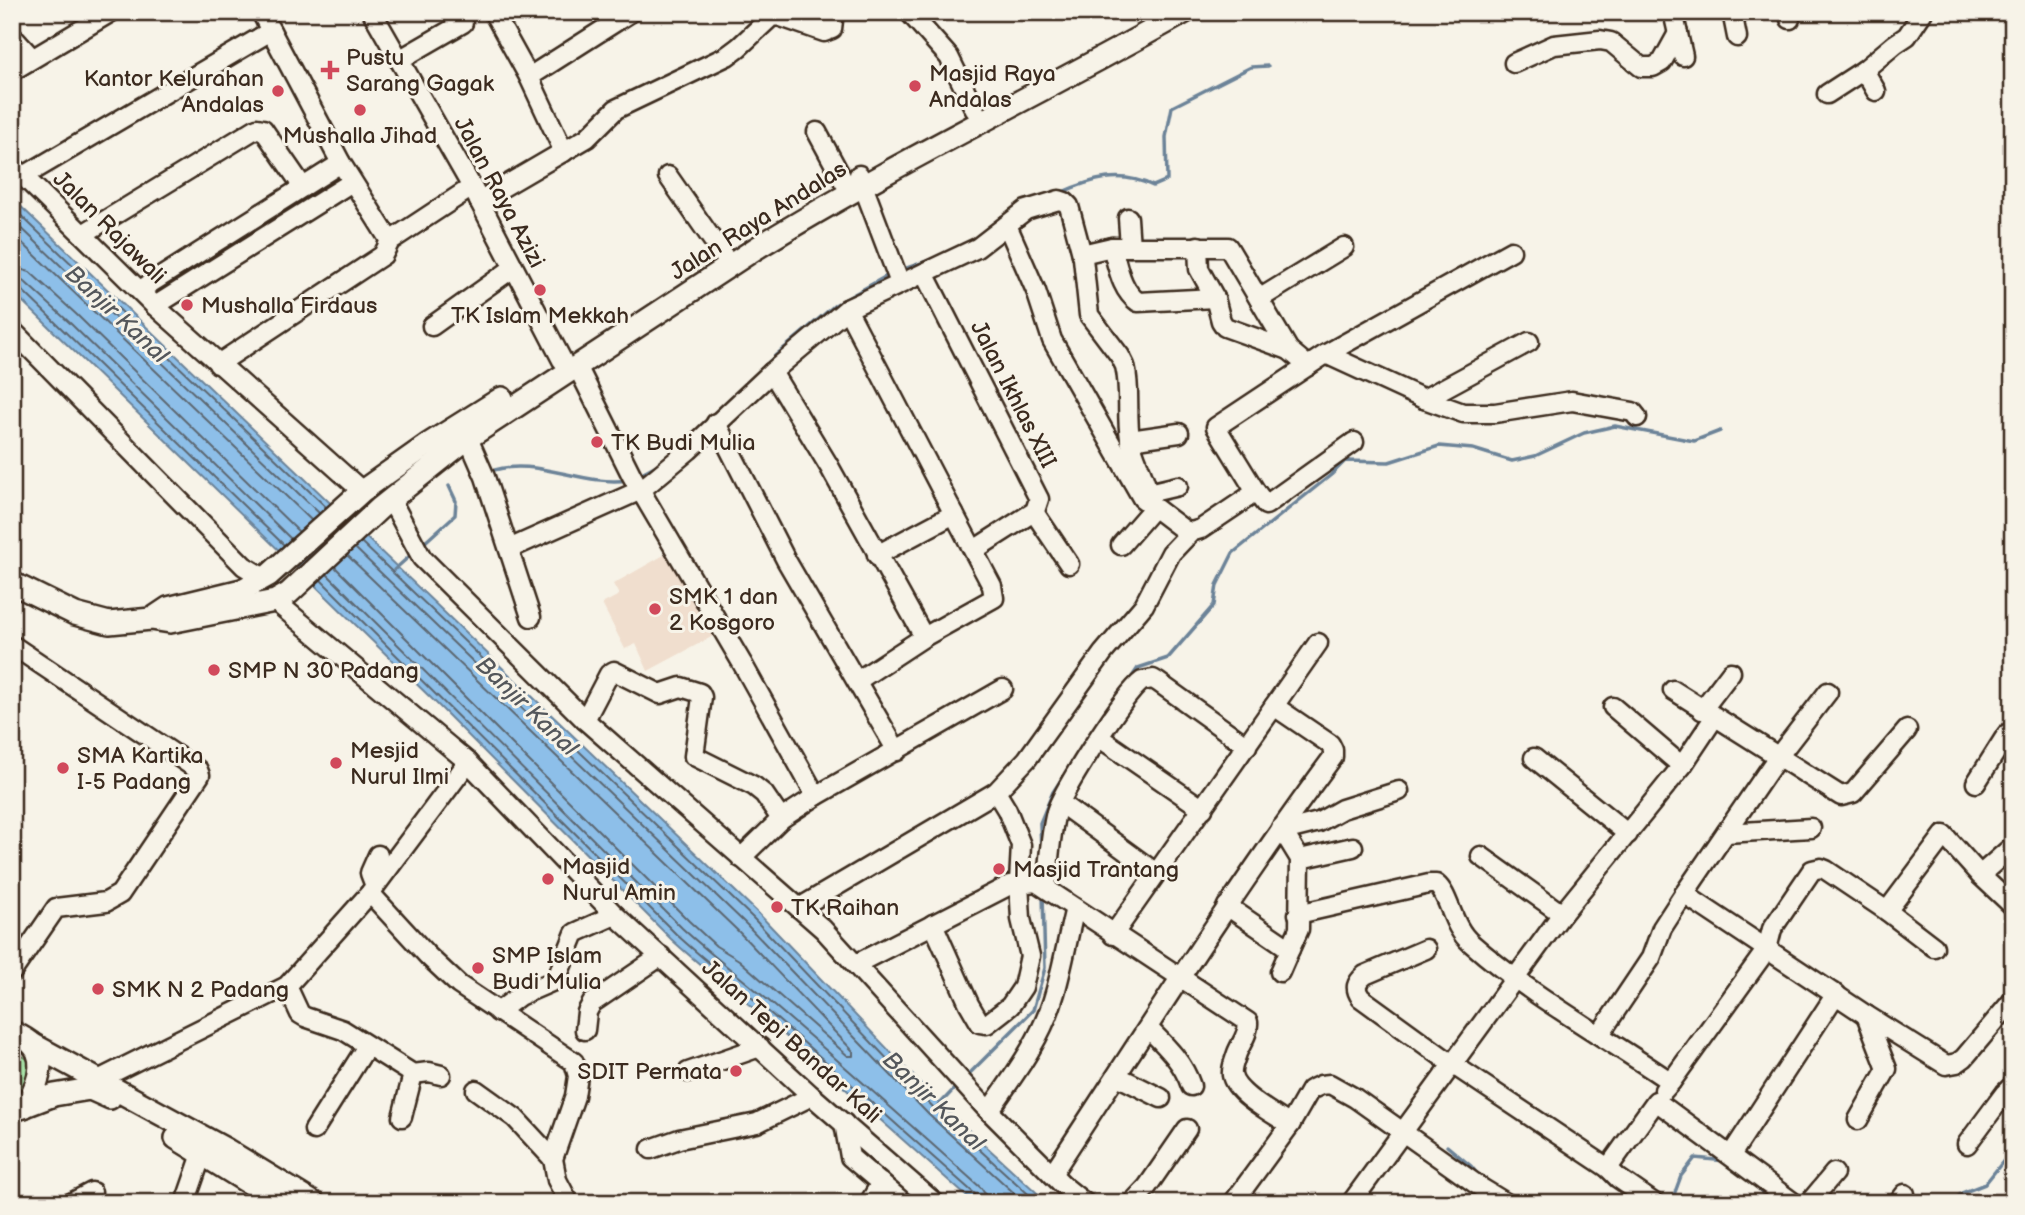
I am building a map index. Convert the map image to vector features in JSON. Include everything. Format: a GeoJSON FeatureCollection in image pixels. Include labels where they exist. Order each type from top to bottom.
{"type":"FeatureCollection","features":[{"type":"Feature","properties":{"kind":"main road","name":"Jalan Raya Andalas"},"geometry":{"type":"LineString","coordinates":[[661,303],[723,255],[792,211],[855,181],[1091,55],[1157,12]]}},
{"type":"Feature","properties":{"kind":"main road","name":"Jalan Raya Andalas"},"geometry":{"type":"LineString","coordinates":[[282,597],[464,432],[661,303],[786,230],[855,181],[975,110],[1185,12]]}},
{"type":"Feature","properties":{"kind":"main road","name":"Jalan Raya Andalas"},"geometry":{"type":"LineString","coordinates":[[151,619],[168,608],[220,597],[242,590],[266,577],[359,494],[426,445],[464,432]]}},
{"type":"Feature","properties":{"kind":"main road"},"geometry":{"type":"LineString","coordinates":[[12,583],[75,614],[97,621],[123,623],[151,619],[170,622],[282,597]]}},
{"type":"Feature","properties":{"kind":"main road"},"geometry":{"type":"LineString","coordinates":[[12,1032],[108,1097],[281,1203]]}},
{"type":"Feature","properties":{"kind":"main road"},"geometry":{"type":"LineString","coordinates":[[18,1109],[33,1093],[40,1072],[38,1056],[32,1044]]}},
{"type":"Feature","properties":{"kind":"main road"},"geometry":{"type":"LineString","coordinates":[[18,1109],[54,1095],[94,1085],[227,1150],[314,1203]]}},
{"type":"Feature","properties":{"kind":"street"},"geometry":{"type":"LineString","coordinates":[[12,71],[111,12]]}},
{"type":"Feature","properties":{"kind":"street"},"geometry":{"type":"LineString","coordinates":[[261,12],[341,163],[390,241]]}},
{"type":"Feature","properties":{"kind":"street","name":"Jalan Raya Azizi"},"geometry":{"type":"LineString","coordinates":[[372,12],[475,194],[513,268],[816,796]]}},
{"type":"Feature","properties":{"kind":"street"},"geometry":{"type":"LineString","coordinates":[[399,60],[461,17],[484,12]]}},
{"type":"Feature","properties":{"kind":"street"},"geometry":{"type":"LineString","coordinates":[[493,12],[529,77],[564,152]]}},
{"type":"Feature","properties":{"kind":"street"},"geometry":{"type":"LineString","coordinates":[[529,77],[631,12]]}},
{"type":"Feature","properties":{"kind":"street"},"geometry":{"type":"LineString","coordinates":[[218,363],[383,255],[390,241],[475,194],[564,152],[587,138],[616,109],[733,51],[771,17],[778,16],[824,32],[832,29],[834,12]]}},
{"type":"Feature","properties":{"kind":"street"},"geometry":{"type":"LineString","coordinates":[[909,12],[949,58],[975,110]]}},
{"type":"Feature","properties":{"kind":"street"},"geometry":{"type":"LineString","coordinates":[[1673,12],[1683,56]]}},
{"type":"Feature","properties":{"kind":"street"},"geometry":{"type":"LineString","coordinates":[[1732,12],[1737,37]]}},
{"type":"Feature","properties":{"kind":"street"},"geometry":{"type":"LineString","coordinates":[[1827,94],[1864,70],[1910,34],[1923,12]]}},
{"type":"Feature","properties":{"kind":"street"},"geometry":{"type":"LineString","coordinates":[[18,170],[271,31]]}},
{"type":"Feature","properties":{"kind":"street"},"geometry":{"type":"LineString","coordinates":[[1514,63],[1554,45],[1600,40],[1611,42],[1640,67],[1653,67],[1662,62],[1678,33]]}},
{"type":"Feature","properties":{"kind":"street"},"geometry":{"type":"LineString","coordinates":[[12,36],[33,58]]}},
{"type":"Feature","properties":{"kind":"street"},"geometry":{"type":"LineString","coordinates":[[1864,70],[1876,91]]}},
{"type":"Feature","properties":{"kind":"street"},"geometry":{"type":"LineString","coordinates":[[83,234],[257,128],[263,129],[303,187]]}},
{"type":"Feature","properties":{"kind":"street"},"geometry":{"type":"LineString","coordinates":[[817,132],[855,181],[898,276]]}},
{"type":"Feature","properties":{"kind":"street"},"geometry":{"type":"LineString","coordinates":[[140,290],[341,163]]}},
{"type":"Feature","properties":{"kind":"street","name":"Jalan Rajawali"},"geometry":{"type":"LineString","coordinates":[[18,170],[155,306],[359,494]]}},
{"type":"Feature","properties":{"kind":"street"},"geometry":{"type":"LineString","coordinates":[[668,176],[723,255]]}},
{"type":"Feature","properties":{"kind":"street"},"geometry":{"type":"LineString","coordinates":[[155,306],[352,182]]}},
{"type":"Feature","properties":{"kind":"street"},"geometry":{"type":"LineString","coordinates":[[509,549],[637,484],[689,450],[772,372],[847,309],[898,276],[924,273],[978,248],[1026,210],[1063,200],[1069,206],[1082,254],[1089,315],[1121,356],[1126,370],[1130,440],[1150,501]]}},
{"type":"Feature","properties":{"kind":"street"},"geometry":{"type":"LineString","coordinates":[[1128,218],[1130,247]]}},
{"type":"Feature","properties":{"kind":"street"},"geometry":{"type":"LineString","coordinates":[[247,222],[259,240]]}},
{"type":"Feature","properties":{"kind":"street"},"geometry":{"type":"LineString","coordinates":[[1007,225],[1036,291],[1056,348],[1142,498],[1150,501],[1181,528],[1191,532]]}},
{"type":"Feature","properties":{"kind":"street"},"geometry":{"type":"LineString","coordinates":[[1198,246],[1200,271],[1215,298],[1221,321],[1228,329],[1289,350]]}},
{"type":"Feature","properties":{"kind":"street"},"geometry":{"type":"LineString","coordinates":[[1082,254],[1112,247],[1223,246],[1230,249],[1289,350],[1308,366]]}},
{"type":"Feature","properties":{"kind":"street"},"geometry":{"type":"LineString","coordinates":[[1112,247],[1125,288],[1138,302],[1215,298]]}},
{"type":"Feature","properties":{"kind":"street"},"geometry":{"type":"LineString","coordinates":[[1259,299],[1344,247]]}},
{"type":"Feature","properties":{"kind":"street"},"geometry":{"type":"LineString","coordinates":[[1354,442],[1266,505],[1216,427],[1326,354],[1511,251]]}},
{"type":"Feature","properties":{"kind":"street"},"geometry":{"type":"LineString","coordinates":[[432,326],[513,268]]}},
{"type":"Feature","properties":{"kind":"street","name":"Jalan Ikhlas XIII"},"geometry":{"type":"LineString","coordinates":[[924,273],[1038,493],[1039,503],[1034,512]]}},
{"type":"Feature","properties":{"kind":"street"},"geometry":{"type":"LineString","coordinates":[[847,309],[994,591],[994,598],[924,637],[857,681]]}},
{"type":"Feature","properties":{"kind":"street"},"geometry":{"type":"LineString","coordinates":[[12,330],[244,566],[266,577]]}},
{"type":"Feature","properties":{"kind":"street"},"geometry":{"type":"LineString","coordinates":[[1424,399],[1529,342]]}},
{"type":"Feature","properties":{"kind":"street"},"geometry":{"type":"LineString","coordinates":[[1326,354],[1424,399],[1472,414],[1527,410],[1572,401],[1634,412],[1637,417]]}},
{"type":"Feature","properties":{"kind":"street"},"geometry":{"type":"LineString","coordinates":[[772,372],[829,466],[924,637]]}},
{"type":"Feature","properties":{"kind":"street"},"geometry":{"type":"LineString","coordinates":[[716,423],[786,560],[897,751]]}},
{"type":"Feature","properties":{"kind":"street"},"geometry":{"type":"LineString","coordinates":[[464,432],[482,471],[531,617]]}},
{"type":"Feature","properties":{"kind":"street"},"geometry":{"type":"LineString","coordinates":[[1130,440],[1180,433]]}},
{"type":"Feature","properties":{"kind":"street"},"geometry":{"type":"LineString","coordinates":[[1121,545],[1150,501],[1178,486]]}},
{"type":"Feature","properties":{"kind":"street"},"geometry":{"type":"LineString","coordinates":[[799,908],[996,792],[1027,759],[1103,653],[1144,606],[1171,553],[1191,532],[1256,492]]}},
{"type":"Feature","properties":{"kind":"street"},"geometry":{"type":"LineString","coordinates":[[386,504],[417,550],[585,720],[799,908],[856,964],[986,1108],[1085,1203]]}},
{"type":"Feature","properties":{"kind":"street"},"geometry":{"type":"LineString","coordinates":[[974,550],[1034,512],[1069,564]]}},
{"type":"Feature","properties":{"kind":"street"},"geometry":{"type":"LineString","coordinates":[[877,555],[954,513]]}},
{"type":"Feature","properties":{"kind":"street"},"geometry":{"type":"LineString","coordinates":[[220,597],[244,566]]}},
{"type":"Feature","properties":{"kind":"street","name":"Jalan Tepi Bandar Kali"},"geometry":{"type":"LineString","coordinates":[[282,597],[468,762],[615,915],[812,1096],[935,1203]]}},
{"type":"Feature","properties":{"kind":"street"},"geometry":{"type":"LineString","coordinates":[[1114,935],[1318,643]]}},
{"type":"Feature","properties":{"kind":"street"},"geometry":{"type":"LineString","coordinates":[[12,645],[195,768],[200,775],[120,894],[106,902],[56,908],[12,972]]}},
{"type":"Feature","properties":{"kind":"street"},"geometry":{"type":"LineString","coordinates":[[585,720],[613,671],[660,694],[681,687],[699,693],[702,697],[694,756],[754,786],[764,794],[781,819]]}},
{"type":"Feature","properties":{"kind":"street"},"geometry":{"type":"LineString","coordinates":[[1351,1203],[1562,914],[1682,766],[1731,672]]}},
{"type":"Feature","properties":{"kind":"street"},"geometry":{"type":"LineString","coordinates":[[933,924],[969,1004],[980,1023],[987,1024],[1010,1006],[1023,987],[1030,956],[1021,919],[1036,885],[1060,803],[1137,684],[1147,679],[1158,682],[1247,746]]}},
{"type":"Feature","properties":{"kind":"street"},"geometry":{"type":"LineString","coordinates":[[741,858],[781,819],[816,796],[1003,689]]}},
{"type":"Feature","properties":{"kind":"street"},"geometry":{"type":"LineString","coordinates":[[1673,690],[1837,794],[1849,795],[1907,730]]}},
{"type":"Feature","properties":{"kind":"street"},"geometry":{"type":"LineString","coordinates":[[1600,1034],[1651,958],[1662,928],[1684,894],[1777,758],[1828,692]]}},
{"type":"Feature","properties":{"kind":"street"},"geometry":{"type":"LineString","coordinates":[[1052,1174],[1227,906],[1333,757],[1330,744],[1274,706]]}},
{"type":"Feature","properties":{"kind":"street"},"geometry":{"type":"LineString","coordinates":[[1613,707],[1682,766]]}},
{"type":"Feature","properties":{"kind":"street"},"geometry":{"type":"LineString","coordinates":[[1976,783],[2007,734],[2013,730]]}},
{"type":"Feature","properties":{"kind":"street"},"geometry":{"type":"LineString","coordinates":[[1100,738],[1203,809]]}},
{"type":"Feature","properties":{"kind":"street"},"geometry":{"type":"LineString","coordinates":[[1534,758],[1628,834]]}},
{"type":"Feature","properties":{"kind":"street"},"geometry":{"type":"LineString","coordinates":[[94,1085],[287,986],[373,890],[468,762]]}},
{"type":"Feature","properties":{"kind":"street"},"geometry":{"type":"LineString","coordinates":[[1282,830],[1319,822],[1342,809],[1399,791]]}},
{"type":"Feature","properties":{"kind":"street"},"geometry":{"type":"LineString","coordinates":[[996,792],[1007,810],[1036,885],[1248,1022],[1249,1028],[1232,1068],[1236,1086],[1290,1125]]}},
{"type":"Feature","properties":{"kind":"street"},"geometry":{"type":"LineString","coordinates":[[1060,803],[1156,873]]}},
{"type":"Feature","properties":{"kind":"street"},"geometry":{"type":"LineString","coordinates":[[1726,833],[1811,828]]}},
{"type":"Feature","properties":{"kind":"street"},"geometry":{"type":"LineString","coordinates":[[1280,972],[1298,933],[1300,859],[1282,830]]}},
{"type":"Feature","properties":{"kind":"street"},"geometry":{"type":"LineString","coordinates":[[1887,912],[1944,835],[1980,876],[2013,906]]}},
{"type":"Feature","properties":{"kind":"street"},"geometry":{"type":"LineString","coordinates":[[1980,876],[2013,846]]}},
{"type":"Feature","properties":{"kind":"street"},"geometry":{"type":"LineString","coordinates":[[1300,859],[1353,847]]}},
{"type":"Feature","properties":{"kind":"street"},"geometry":{"type":"LineString","coordinates":[[378,855],[370,873],[373,890],[442,971],[574,1062],[577,1069],[575,1096],[552,1159],[556,1180],[569,1203]]}},
{"type":"Feature","properties":{"kind":"street"},"geometry":{"type":"LineString","coordinates":[[1481,856],[1562,914]]}},
{"type":"Feature","properties":{"kind":"street"},"geometry":{"type":"LineString","coordinates":[[1608,1168],[1767,949],[1772,929],[1809,872],[1816,868],[1826,870],[1934,947]]}},
{"type":"Feature","properties":{"kind":"street"},"geometry":{"type":"LineString","coordinates":[[1298,914],[1436,884],[1460,932],[1515,980],[1671,1082]]}},
{"type":"Feature","properties":{"kind":"street"},"geometry":{"type":"LineString","coordinates":[[856,964],[933,924],[1036,885]]}},
{"type":"Feature","properties":{"kind":"street"},"geometry":{"type":"LineString","coordinates":[[1684,894],[1946,1065],[1964,1058],[2013,1000]]}},
{"type":"Feature","properties":{"kind":"street"},"geometry":{"type":"LineString","coordinates":[[1227,906],[1290,949]]}},
{"type":"Feature","properties":{"kind":"street"},"geometry":{"type":"LineString","coordinates":[[986,1108],[1022,1065],[1045,1020],[1055,994],[1075,908]]}},
{"type":"Feature","properties":{"kind":"street"},"geometry":{"type":"LineString","coordinates":[[498,1012],[519,996],[556,980],[575,933],[615,915]]}},
{"type":"Feature","properties":{"kind":"street"},"geometry":{"type":"LineString","coordinates":[[1426,948],[1364,975],[1357,983],[1356,990],[1361,998],[1452,1064],[1608,1168],[1654,1203]]}},
{"type":"Feature","properties":{"kind":"street"},"geometry":{"type":"LineString","coordinates":[[585,1030],[587,1012],[592,1003],[662,956]]}},
{"type":"Feature","properties":{"kind":"street"},"geometry":{"type":"LineString","coordinates":[[287,986],[300,1014],[343,1030],[413,1074],[429,1072],[441,1075]]}},
{"type":"Feature","properties":{"kind":"street"},"geometry":{"type":"LineString","coordinates":[[1731,1155],[1836,994]]}},
{"type":"Feature","properties":{"kind":"street"},"geometry":{"type":"LineString","coordinates":[[1858,1120],[1887,1069],[1866,1015]]}},
{"type":"Feature","properties":{"kind":"street"},"geometry":{"type":"LineString","coordinates":[[1149,1029],[1179,1062],[1191,1086]]}},
{"type":"Feature","properties":{"kind":"street"},"geometry":{"type":"LineString","coordinates":[[314,1130],[367,1046]]}},
{"type":"Feature","properties":{"kind":"street"},"geometry":{"type":"LineString","coordinates":[[688,1072],[760,1047]]}},
{"type":"Feature","properties":{"kind":"street"},"geometry":{"type":"LineString","coordinates":[[402,1117],[413,1074]]}},
{"type":"Feature","properties":{"kind":"street"},"geometry":{"type":"LineString","coordinates":[[1118,1076],[1161,1098]]}},
{"type":"Feature","properties":{"kind":"street"},"geometry":{"type":"LineString","coordinates":[[1233,1203],[1290,1125],[1310,1090],[1330,1084],[1355,1098],[1505,1202]]}},
{"type":"Feature","properties":{"kind":"street"},"geometry":{"type":"LineString","coordinates":[[1966,1144],[2013,1085]]}},
{"type":"Feature","properties":{"kind":"street"},"geometry":{"type":"LineString","coordinates":[[476,1090],[515,1118],[552,1159]]}},
{"type":"Feature","properties":{"kind":"street"},"geometry":{"type":"LineString","coordinates":[[652,1149],[679,1139],[757,1123],[812,1096]]}},
{"type":"Feature","properties":{"kind":"street"},"geometry":{"type":"LineString","coordinates":[[1656,1101],[1794,1203]]}},
{"type":"Feature","properties":{"kind":"street"},"geometry":{"type":"LineString","coordinates":[[845,1123],[850,1157],[904,1203]]}},
{"type":"Feature","properties":{"kind":"street"},"geometry":{"type":"LineString","coordinates":[[1132,1203],[1158,1172],[1187,1129]]}},
{"type":"Feature","properties":{"kind":"street"},"geometry":{"type":"LineString","coordinates":[[185,1203],[202,1154]]}},
{"type":"Feature","properties":{"kind":"street"},"geometry":{"type":"LineString","coordinates":[[1809,1203],[1833,1173]]}},
{"type":"Feature","properties":{"kind":"street"},"geometry":{"type":"LineString","coordinates":[[869,1203],[881,1183]]}},
{"type":"Feature","properties":{"kind":"street"},"geometry":{"type":"LineString","coordinates":[[71,1203],[92,1192]]}},
{"type":"Feature","properties":{"kind":"shaded area","name":"SMK 1 dan 2 Kosgoro"},"geometry":{"type":"Polygon","coordinates":[[[671,551],[717,634],[648,671],[636,644],[625,649],[602,604],[619,595],[613,584],[671,551]]]}},
{"type":"Feature","properties":{"kind":"green space"},"geometry":{"type":"Polygon","coordinates":[[[12,1050],[29,1060],[34,1070],[25,1089],[12,1094],[12,1050]]]}},
{"type":"Feature","properties":{"kind":"water","name":"Banjir Kanal"},"geometry":{"type":"Polygon","coordinates":[[[12,198],[758,913],[940,1104],[1048,1203],[974,1203],[765,1018],[671,939],[432,699],[12,291],[12,198]]]}},
{"type":"Feature","properties":{"kind":"waterway"},"geometry":{"type":"LineString","coordinates":[[1060,193],[1106,178],[1129,178],[1153,186],[1167,180],[1166,137],[1172,107],[1251,67],[1268,66]]}},
{"type":"Feature","properties":{"kind":"waterway"},"geometry":{"type":"LineString","coordinates":[[901,270],[936,258]]}},
{"type":"Feature","properties":{"kind":"waterway"},"geometry":{"type":"LineString","coordinates":[[752,379],[835,305],[890,274]]}},
{"type":"Feature","properties":{"kind":"waterway"},"geometry":{"type":"LineString","coordinates":[[1127,684],[1138,668],[1168,658],[1214,605],[1217,585],[1233,553],[1345,461],[1389,462],[1439,446],[1473,449],[1512,461],[1535,456],[1584,433],[1615,426],[1694,441],[1720,431]]}},
{"type":"Feature","properties":{"kind":"waterway"},"geometry":{"type":"LineString","coordinates":[[638,475],[662,462]]}},
{"type":"Feature","properties":{"kind":"waterway"},"geometry":{"type":"LineString","coordinates":[[488,472],[523,467],[593,479],[628,480]]}},
{"type":"Feature","properties":{"kind":"waterway"},"geometry":{"type":"LineString","coordinates":[[423,544],[455,515],[456,501],[449,486]]}},
{"type":"Feature","properties":{"kind":"waterway"},"geometry":{"type":"LineString","coordinates":[[394,570],[412,554]]}},
{"type":"Feature","properties":{"kind":"waterway"},"geometry":{"type":"LineString","coordinates":[[1041,851],[1040,823],[1053,792],[1067,771]]}},
{"type":"Feature","properties":{"kind":"waterway"},"geometry":{"type":"LineString","coordinates":[[966,1077],[1033,1010],[1045,968],[1043,894]]}},
{"type":"Feature","properties":{"kind":"waterway","name":"Banjir Kanal"},"geometry":{"type":"LineString","coordinates":[[937,1107],[958,1085]]}},
{"type":"Feature","properties":{"kind":"waterway"},"geometry":{"type":"LineString","coordinates":[[1447,1146],[1479,1176]]}},
{"type":"Feature","properties":{"kind":"waterway"},"geometry":{"type":"LineString","coordinates":[[1950,1203],[1962,1193],[1985,1184],[2013,1149]]}},
{"type":"Feature","properties":{"kind":"waterway"},"geometry":{"type":"LineString","coordinates":[[1671,1203],[1681,1176],[1695,1158],[1726,1161]]}},
{"type":"Feature","properties":{"kind":"waterway"},"geometry":{"type":"LineString","coordinates":[[1756,1185],[1770,1203]]}},
{"type":"Feature","properties":{"kind":"place","name":"Pustu Sarang Gagak"},"geometry":{"type":"Point","coordinates":[330,70]}},
{"type":"Feature","properties":{"kind":"place","name":"Masjid Raya Andalas"},"geometry":{"type":"Point","coordinates":[915,86]}},
{"type":"Feature","properties":{"kind":"place","name":"Kantor Kelurahan Andalas"},"geometry":{"type":"Point","coordinates":[278,91]}},
{"type":"Feature","properties":{"kind":"place","name":"Mushalla Jihad"},"geometry":{"type":"Point","coordinates":[360,110]}},
{"type":"Feature","properties":{"kind":"place","name":"TK Islam Mekkah"},"geometry":{"type":"Point","coordinates":[540,290]}},
{"type":"Feature","properties":{"kind":"place","name":"Mushalla Firdaus"},"geometry":{"type":"Point","coordinates":[187,305]}},
{"type":"Feature","properties":{"kind":"place","name":"TK Budi Mulia"},"geometry":{"type":"Point","coordinates":[597,442]}},
{"type":"Feature","properties":{"kind":"place","name":"SMK 1 dan 2 Kosgoro"},"geometry":{"type":"Point","coordinates":[655,609]}},
{"type":"Feature","properties":{"kind":"place","name":"SMP N 30 Padang"},"geometry":{"type":"Point","coordinates":[214,670]}},
{"type":"Feature","properties":{"kind":"place","name":"Mesjid Nurul Ilmi"},"geometry":{"type":"Point","coordinates":[336,763]}},
{"type":"Feature","properties":{"kind":"place","name":"SMA Kartika I-5 Padang"},"geometry":{"type":"Point","coordinates":[63,768]}},
{"type":"Feature","properties":{"kind":"place","name":"Masjid Trantang"},"geometry":{"type":"Point","coordinates":[999,869]}},
{"type":"Feature","properties":{"kind":"place","name":"Masjid Nurul Amin"},"geometry":{"type":"Point","coordinates":[548,879]}},
{"type":"Feature","properties":{"kind":"place","name":"TK Raihan"},"geometry":{"type":"Point","coordinates":[777,907]}},
{"type":"Feature","properties":{"kind":"place","name":"SMP Islam Budi Mulia"},"geometry":{"type":"Point","coordinates":[478,968]}},
{"type":"Feature","properties":{"kind":"place","name":"SMK N 2 Padang"},"geometry":{"type":"Point","coordinates":[98,989]}},
{"type":"Feature","properties":{"kind":"place","name":"SDIT Permata"},"geometry":{"type":"Point","coordinates":[736,1071]}}]}
